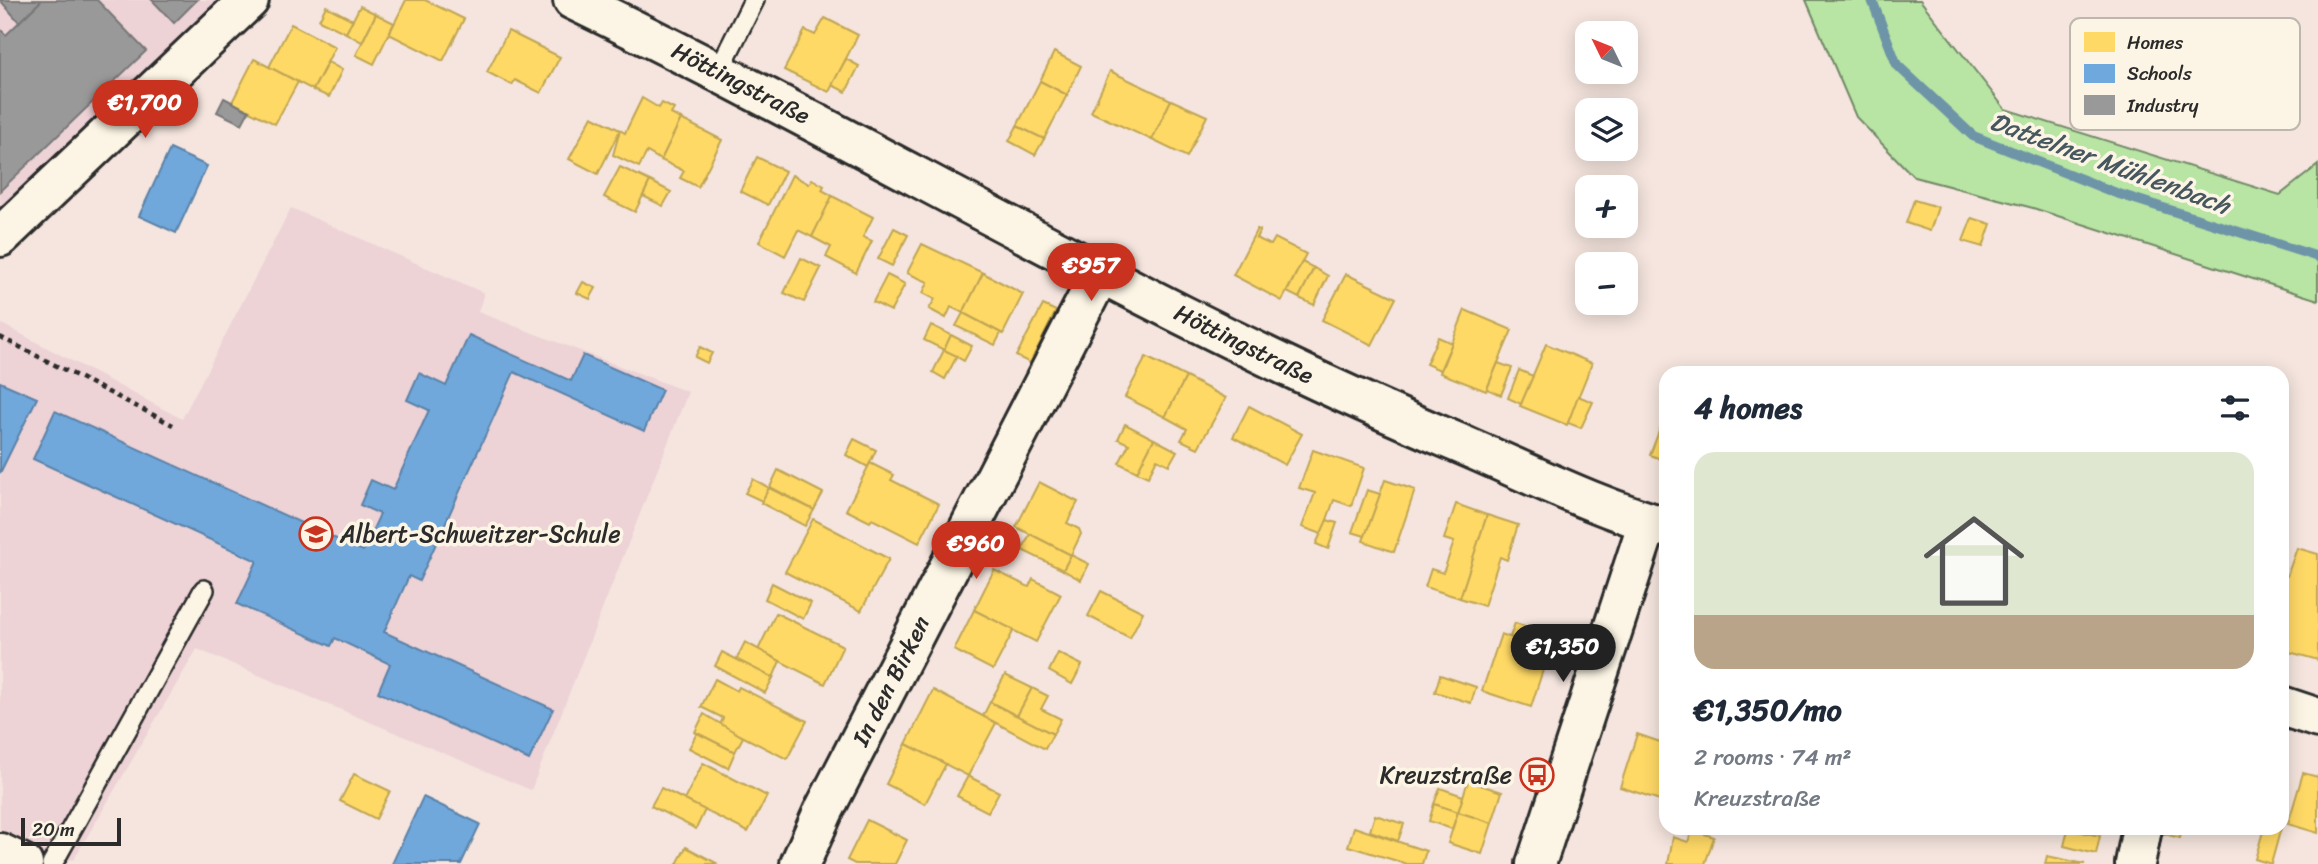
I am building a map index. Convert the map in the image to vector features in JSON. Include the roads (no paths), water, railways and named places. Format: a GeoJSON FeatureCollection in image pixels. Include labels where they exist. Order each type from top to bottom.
{"type":"FeatureCollection","features":[{"type":"Feature","properties":{"kind":"street"},"geometry":{"type":"LineString","coordinates":[[0,237],[249,0]]}},
{"type":"Feature","properties":{"kind":"street","name":"Höttingstraße"},"geometry":{"type":"LineString","coordinates":[[573,0],[719,70],[1100,274],[1365,403],[1657,524]]}},
{"type":"Feature","properties":{"kind":"street","name":"In den Birken"},"geometry":{"type":"LineString","coordinates":[[800,864],[823,812],[1100,274]]}},
{"type":"Feature","properties":{"kind":"street"},"geometry":{"type":"LineString","coordinates":[[1536,864],[1657,524]]}},
{"type":"Feature","properties":{"kind":"street"},"geometry":{"type":"LineString","coordinates":[[2289,708],[2318,718]]}},
{"type":"Feature","properties":{"kind":"street"},"geometry":{"type":"LineString","coordinates":[[2135,864],[2141,835]]}},
{"type":"Feature","properties":{"kind":"street"},"geometry":{"type":"LineString","coordinates":[[0,853],[23,864]]}},
{"type":"Feature","properties":{"kind":"lane"},"geometry":{"type":"LineString","coordinates":[[719,70],[754,0]]}},
{"type":"Feature","properties":{"kind":"lane"},"geometry":{"type":"LineString","coordinates":[[52,864],[204,590]]}},
{"type":"Feature","properties":{"kind":"waterway","name":"Dattelner Mühlenbach"},"geometry":{"type":"LineString","coordinates":[[1872,0],[1897,65],[1973,136],[2116,193],[2318,257]]}},
{"type":"Feature","properties":{"kind":"place","name":"Albert-Schweitzer-Schule"},"geometry":{"type":"Point","coordinates":[316,534]}},
{"type":"Feature","properties":{"kind":"place","name":"Kreuzstraße"},"geometry":{"type":"Point","coordinates":[1537,775]}}]}
